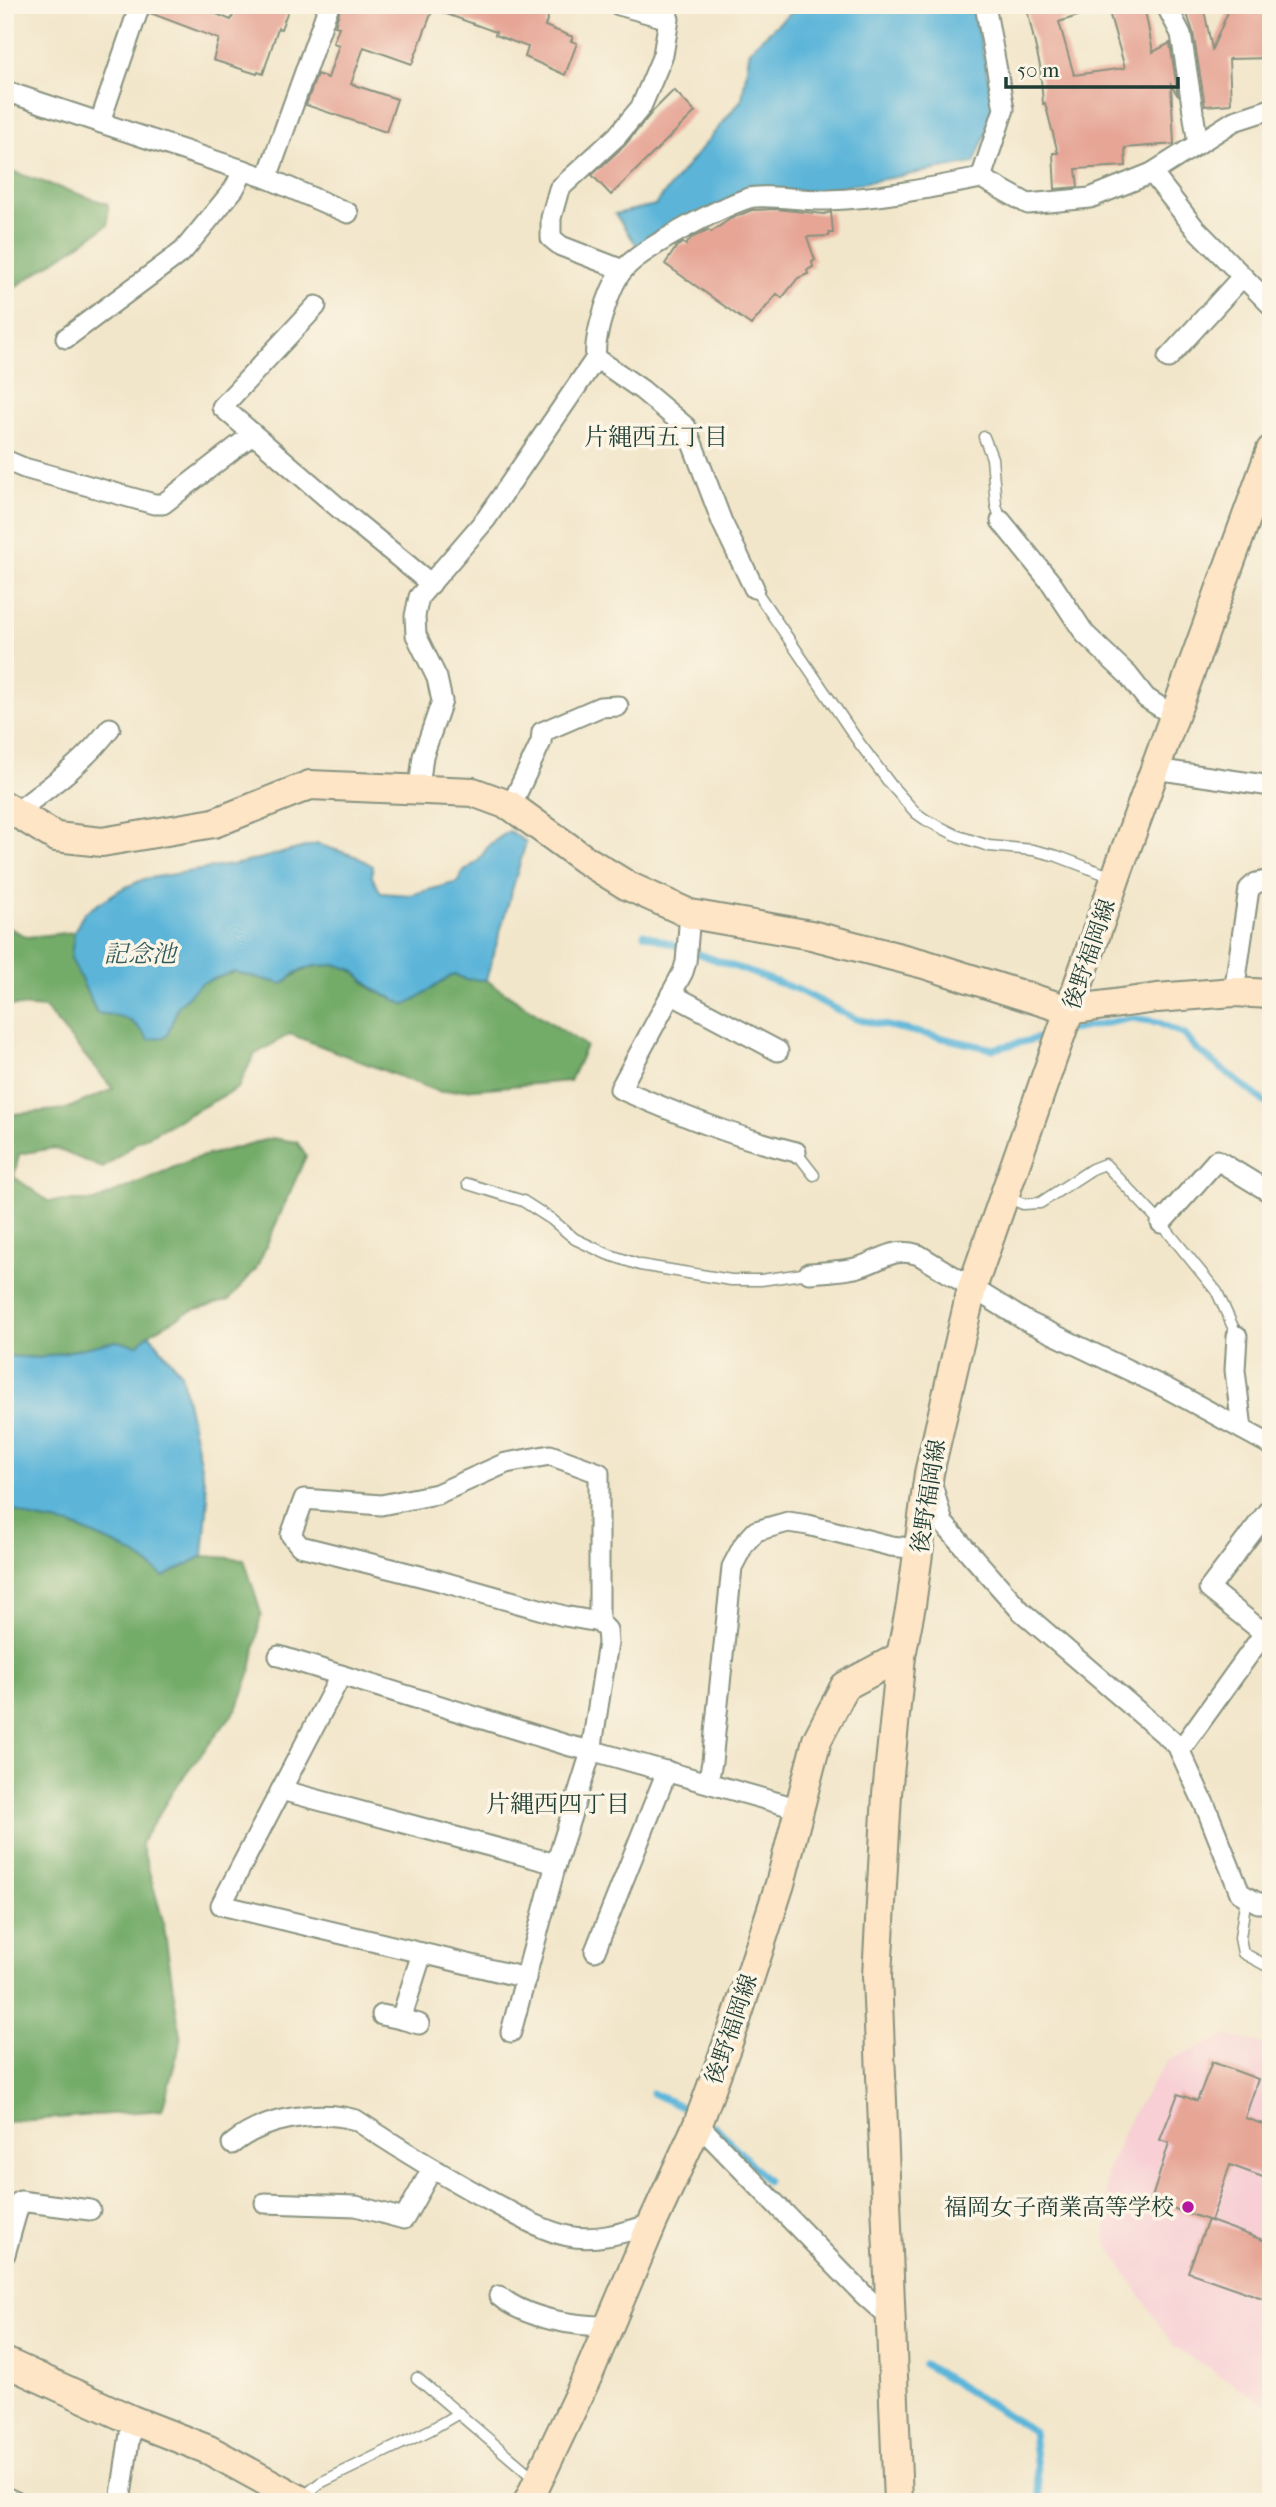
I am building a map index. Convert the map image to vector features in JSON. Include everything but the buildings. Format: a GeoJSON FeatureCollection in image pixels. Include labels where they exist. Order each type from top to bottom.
{"type":"FeatureCollection","features":[{"type":"Feature","properties":{"kind":"street"},"geometry":{"type":"LineString","coordinates":[[100,122],[140,5]]}},
{"type":"Feature","properties":{"kind":"street"},"geometry":{"type":"LineString","coordinates":[[267,178],[329,5]]}},
{"type":"Feature","properties":{"kind":"street"},"geometry":{"type":"LineString","coordinates":[[619,5],[673,12],[663,55],[641,107],[617,136],[559,189],[551,218],[551,238],[561,246],[623,270]]}},
{"type":"Feature","properties":{"kind":"street"},"geometry":{"type":"LineString","coordinates":[[981,178],[1004,109],[985,5]]}},
{"type":"Feature","properties":{"kind":"street"},"geometry":{"type":"LineString","coordinates":[[1167,5],[1181,34],[1198,144]]}},
{"type":"Feature","properties":{"kind":"street"},"geometry":{"type":"LineString","coordinates":[[5,91],[267,178],[348,213]]}},
{"type":"Feature","properties":{"kind":"street"},"geometry":{"type":"LineString","coordinates":[[419,788],[423,756],[442,701],[437,678],[416,635],[415,616],[419,597],[486,519],[596,358],[594,345],[603,312],[623,270],[647,250],[682,230],[751,198],[804,201],[875,197],[981,178],[1028,204],[1090,198],[1152,173],[1243,117],[1271,109]]}},
{"type":"Feature","properties":{"kind":"street"},"geometry":{"type":"LineString","coordinates":[[66,338],[183,251],[234,189],[244,170]]}},
{"type":"Feature","properties":{"kind":"street"},"geometry":{"type":"LineString","coordinates":[[1152,173],[1194,227],[1271,305]]}},
{"type":"Feature","properties":{"kind":"street"},"geometry":{"type":"LineString","coordinates":[[1168,358],[1242,277]]}},
{"type":"Feature","properties":{"kind":"street"},"geometry":{"type":"LineString","coordinates":[[316,306],[222,407],[430,584]]}},
{"type":"Feature","properties":{"kind":"street"},"geometry":{"type":"LineString","coordinates":[[596,358],[642,390],[686,427],[722,522],[754,588]]}},
{"type":"Feature","properties":{"kind":"street"},"geometry":{"type":"LineString","coordinates":[[7,464],[155,505],[163,504],[253,434]]}},
{"type":"Feature","properties":{"kind":"street","name":"後野福岡線"},"geometry":{"type":"LineString","coordinates":[[533,2492],[698,2124],[780,1884],[817,1740],[845,1686],[901,1656],[929,1473],[972,1288],[1115,878],[1271,450]]}},
{"type":"Feature","properties":{"kind":"street"},"geometry":{"type":"LineString","coordinates":[[1001,520],[1052,584],[1085,634],[1128,675],[1146,698],[1174,716]]}},
{"type":"Feature","properties":{"kind":"street"},"geometry":{"type":"LineString","coordinates":[[511,806],[541,742],[542,732],[600,707],[618,706]]}},
{"type":"Feature","properties":{"kind":"street"},"geometry":{"type":"LineString","coordinates":[[110,727],[99,743],[69,771],[10,809],[56,837],[102,842],[214,823],[310,785],[473,792],[511,806],[584,859],[617,879],[690,914],[811,935],[924,964],[1069,1010],[1157,998],[1234,992],[1271,994]]}},
{"type":"Feature","properties":{"kind":"street"},"geometry":{"type":"LineString","coordinates":[[1155,769],[1271,786]]}},
{"type":"Feature","properties":{"kind":"street"},"geometry":{"type":"LineString","coordinates":[[1234,992],[1249,889],[1256,883],[1271,880]]}},
{"type":"Feature","properties":{"kind":"street"},"geometry":{"type":"LineString","coordinates":[[690,914],[686,962],[620,1089],[735,1136],[796,1153]]}},
{"type":"Feature","properties":{"kind":"street"},"geometry":{"type":"LineString","coordinates":[[671,995],[778,1051]]}},
{"type":"Feature","properties":{"kind":"street"},"geometry":{"type":"LineString","coordinates":[[1161,1223],[1217,1160],[1271,1192]]}},
{"type":"Feature","properties":{"kind":"street"},"geometry":{"type":"LineString","coordinates":[[809,1273],[857,1267],[889,1253],[907,1251],[919,1255],[1026,1321],[1168,1389],[1271,1445]]}},
{"type":"Feature","properties":{"kind":"street"},"geometry":{"type":"LineString","coordinates":[[1237,1336],[1235,1370],[1242,1429]]}},
{"type":"Feature","properties":{"kind":"street"},"geometry":{"type":"LineString","coordinates":[[511,2032],[556,1864],[591,1752],[608,1643],[607,1630],[599,1622],[564,1616],[300,1546],[291,1535],[304,1499],[381,1505],[437,1494],[506,1463],[550,1455],[599,1473],[599,1622]]}},
{"type":"Feature","properties":{"kind":"street"},"geometry":{"type":"LineString","coordinates":[[929,1473],[943,1523],[1021,1611],[1063,1649],[1118,1692],[1178,1748],[1207,1810],[1240,1893],[1258,1903],[1271,1903]]}},
{"type":"Feature","properties":{"kind":"street"},"geometry":{"type":"LineString","coordinates":[[1178,1748],[1186,1742],[1267,1629],[1209,1589],[1271,1507]]}},
{"type":"Feature","properties":{"kind":"street"},"geometry":{"type":"LineString","coordinates":[[708,1782],[732,1567],[744,1544],[756,1531],[788,1522],[891,1546],[919,1549]]}},
{"type":"Feature","properties":{"kind":"street"},"geometry":{"type":"LineString","coordinates":[[279,1656],[591,1752],[800,1809]]}},
{"type":"Feature","properties":{"kind":"street"},"geometry":{"type":"LineString","coordinates":[[898,2502],[877,1976],[887,1794],[901,1656]]}},
{"type":"Feature","properties":{"kind":"street"},"geometry":{"type":"LineString","coordinates":[[341,1675],[221,1905],[526,1978]]}},
{"type":"Feature","properties":{"kind":"street"},"geometry":{"type":"LineString","coordinates":[[595,1951],[667,1771]]}},
{"type":"Feature","properties":{"kind":"street"},"geometry":{"type":"LineString","coordinates":[[281,1790],[556,1864]]}},
{"type":"Feature","properties":{"kind":"street"},"geometry":{"type":"LineString","coordinates":[[401,2019],[422,1953]]}},
{"type":"Feature","properties":{"kind":"street"},"geometry":{"type":"LineString","coordinates":[[232,2144],[252,2130],[304,2116],[341,2116],[356,2120],[432,2169],[539,2227],[569,2236],[594,2237],[617,2235],[652,2224]]}},
{"type":"Feature","properties":{"kind":"street"},"geometry":{"type":"LineString","coordinates":[[698,2124],[863,2295],[891,2319]]}},
{"type":"Feature","properties":{"kind":"street"},"geometry":{"type":"LineString","coordinates":[[265,2203],[356,2206],[404,2218],[432,2169]]}},
{"type":"Feature","properties":{"kind":"street"},"geometry":{"type":"LineString","coordinates":[[5,2254],[20,2201],[90,2210]]}},
{"type":"Feature","properties":{"kind":"street"},"geometry":{"type":"LineString","coordinates":[[499,2295],[524,2311],[543,2317],[609,2326]]}},
{"type":"Feature","properties":{"kind":"street"},"geometry":{"type":"LineString","coordinates":[[5,2362],[132,2420],[209,2450],[302,2501]]}},
{"type":"Feature","properties":{"kind":"street"},"geometry":{"type":"LineString","coordinates":[[120,2502],[132,2420]]}},
{"type":"Feature","properties":{"kind":"street"},"geometry":{"type":"LineString","coordinates":[[5,2497],[16,2502]]}},
{"type":"Feature","properties":{"kind":"lane"},"geometry":{"type":"LineString","coordinates":[[984,437],[992,458],[994,496],[1001,520]]}},
{"type":"Feature","properties":{"kind":"lane"},"geometry":{"type":"LineString","coordinates":[[754,588],[860,744],[916,813],[958,836],[989,846],[1045,853],[1115,878]]}},
{"type":"Feature","properties":{"kind":"lane"},"geometry":{"type":"LineString","coordinates":[[796,1153],[814,1175]]}},
{"type":"Feature","properties":{"kind":"lane"},"geometry":{"type":"LineString","coordinates":[[1004,1196],[1023,1204],[1040,1203],[1092,1169],[1105,1164],[1161,1223],[1217,1292],[1237,1336]]}},
{"type":"Feature","properties":{"kind":"lane"},"geometry":{"type":"LineString","coordinates":[[468,1184],[523,1201],[575,1239],[640,1265],[731,1280],[761,1280],[809,1273]]}},
{"type":"Feature","properties":{"kind":"lane"},"geometry":{"type":"LineString","coordinates":[[1246,1896],[1240,1938],[1243,1953],[1271,1968]]}},
{"type":"Feature","properties":{"kind":"lane"},"geometry":{"type":"LineString","coordinates":[[418,2378],[459,2413],[533,2492]]}},
{"type":"Feature","properties":{"kind":"lane"},"geometry":{"type":"LineString","coordinates":[[302,2501],[320,2483],[430,2430],[459,2413]]}},
{"type":"Feature","properties":{"kind":"shaded area","name":"福岡女子商業高等学校"},"geometry":{"type":"Polygon","coordinates":[[[1228,2035],[1271,2046],[1271,2408],[1173,2346],[1106,2242],[1107,2172],[1130,2118],[1167,2061],[1228,2035]]]}},
{"type":"Feature","properties":{"kind":"green space"},"geometry":{"type":"Polygon","coordinates":[[[5,169],[108,204],[108,225],[5,294],[5,169]]]}},
{"type":"Feature","properties":{"kind":"green space"},"geometry":{"type":"Polygon","coordinates":[[[5,926],[27,937],[74,932],[72,958],[96,1013],[124,1016],[139,1027],[167,1035],[178,1006],[201,983],[234,972],[283,984],[307,969],[336,965],[357,974],[375,991],[406,1005],[454,974],[465,979],[486,980],[586,1046],[570,1081],[439,1092],[290,1034],[254,1055],[238,1088],[137,1142],[103,1168],[54,1148],[19,1154],[14,1177],[48,1201],[95,1201],[193,1159],[272,1138],[297,1142],[306,1156],[256,1269],[229,1300],[190,1311],[149,1334],[137,1345],[116,1341],[39,1358],[5,1356],[5,1115],[66,1109],[113,1089],[45,1008],[5,1005],[5,926]]]}},
{"type":"Feature","properties":{"kind":"green space"},"geometry":{"type":"Polygon","coordinates":[[[5,1506],[32,1518],[71,1525],[117,1545],[164,1577],[203,1556],[244,1559],[261,1613],[251,1671],[238,1707],[175,1788],[141,1843],[163,1921],[181,2041],[162,2110],[5,2122],[5,1506]]]}},
{"type":"Feature","properties":{"kind":"water"},"geometry":{"type":"Polygon","coordinates":[[[799,5],[973,5],[995,111],[974,163],[816,191],[746,190],[638,247],[615,214],[655,205],[742,99],[750,49],[799,5]]]}},
{"type":"Feature","properties":{"kind":"water","name":"記念池"},"geometry":{"type":"Polygon","coordinates":[[[509,831],[526,842],[486,980],[465,979],[454,974],[406,1005],[375,990],[353,970],[338,965],[315,966],[297,972],[283,984],[234,972],[201,983],[178,1006],[167,1036],[149,1040],[138,1026],[127,1019],[97,1013],[71,958],[74,932],[84,913],[120,890],[144,879],[242,863],[317,844],[355,856],[373,866],[372,877],[381,893],[410,895],[458,882],[462,873],[478,861],[489,845],[509,831]]]}},
{"type":"Feature","properties":{"kind":"water"},"geometry":{"type":"Polygon","coordinates":[[[149,1334],[181,1373],[208,1499],[203,1556],[164,1577],[117,1545],[71,1525],[32,1518],[5,1506],[5,1356],[39,1358],[116,1341],[137,1345],[149,1334]]]}},
{"type":"Feature","properties":{"kind":"waterway"},"geometry":{"type":"LineString","coordinates":[[644,934],[796,989],[856,1019],[993,1049],[1052,1035]]}},
{"type":"Feature","properties":{"kind":"waterway"},"geometry":{"type":"LineString","coordinates":[[1071,1030],[1132,1018],[1157,1022],[1185,1035],[1195,1048],[1271,1107]]}},
{"type":"Feature","properties":{"kind":"waterway"},"geometry":{"type":"LineString","coordinates":[[652,2093],[684,2108]]}},
{"type":"Feature","properties":{"kind":"waterway"},"geometry":{"type":"LineString","coordinates":[[715,2126],[767,2181]]}},
{"type":"Feature","properties":{"kind":"waterway"},"geometry":{"type":"LineString","coordinates":[[924,2364],[1033,2431],[1040,2502]]}},
{"type":"Feature","properties":{"kind":"place","name":"福岡女子商業高等学校"},"geometry":{"type":"Point","coordinates":[1188,2207]}},
{"type":"Feature","properties":{"kind":"district","name":"片縄西五丁目"},"geometry":{"type":"Point","coordinates":[656,437]}},
{"type":"Feature","properties":{"kind":"district","name":"片縄西四丁目"},"geometry":{"type":"Point","coordinates":[558,1804]}}]}
